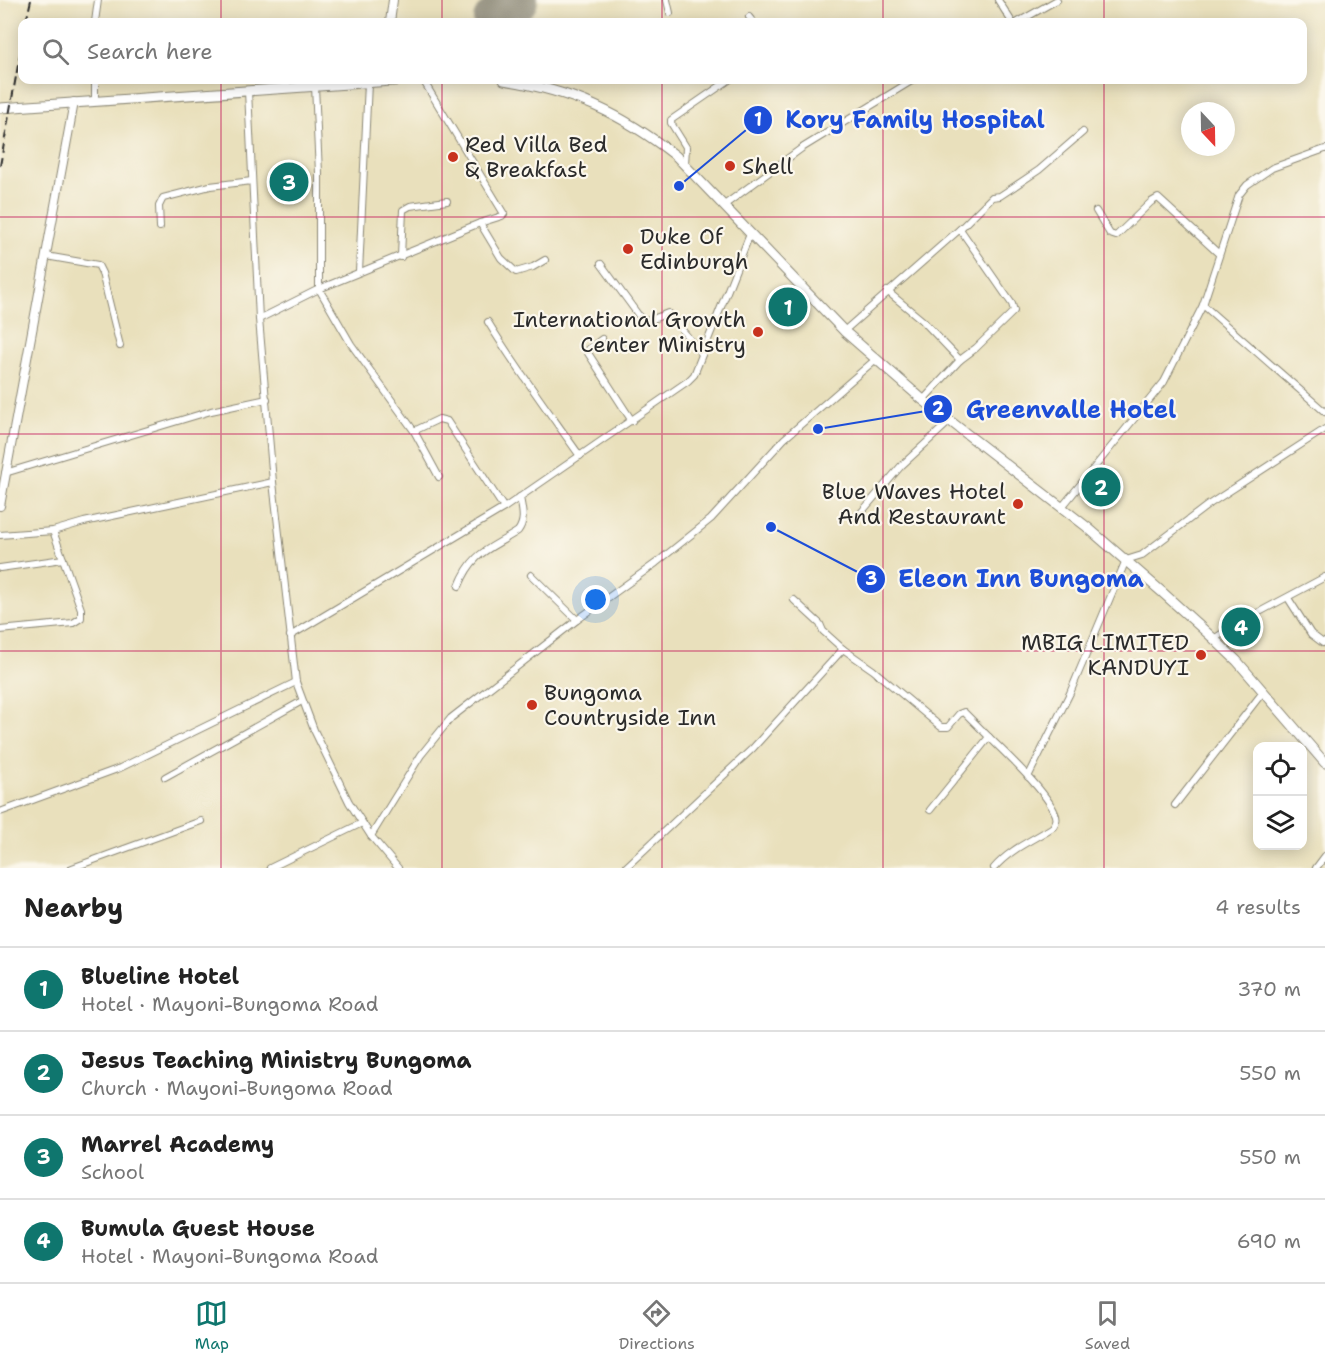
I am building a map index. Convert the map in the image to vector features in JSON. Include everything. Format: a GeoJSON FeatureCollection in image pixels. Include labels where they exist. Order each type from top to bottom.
{"type":"FeatureCollection","features":[{"type":"Feature","properties":{"kind":"main road"},"geometry":{"type":"LineString","coordinates":[[0,108],[350,84]]}},
{"type":"Feature","properties":{"kind":"main road"},"geometry":{"type":"LineString","coordinates":[[524,84],[554,90],[615,114],[645,132],[685,165],[844,331],[923,400],[1062,507],[1126,560],[1214,639],[1237,661],[1325,763]]}},
{"type":"Feature","properties":{"kind":"street"},"geometry":{"type":"LineString","coordinates":[[96,18],[98,0]]}},
{"type":"Feature","properties":{"kind":"street"},"geometry":{"type":"LineString","coordinates":[[391,18],[393,0]]}},
{"type":"Feature","properties":{"kind":"street"},"geometry":{"type":"LineString","coordinates":[[667,0],[670,13]]}},
{"type":"Feature","properties":{"kind":"street"},"geometry":{"type":"LineString","coordinates":[[998,0],[1009,18]]}},
{"type":"Feature","properties":{"kind":"street"},"geometry":{"type":"LineString","coordinates":[[1025,18],[1057,0]]}},
{"type":"Feature","properties":{"kind":"street"},"geometry":{"type":"LineString","coordinates":[[94,84],[95,100]]}},
{"type":"Feature","properties":{"kind":"street"},"geometry":{"type":"LineString","coordinates":[[359,272],[368,84]]}},
{"type":"Feature","properties":{"kind":"street"},"geometry":{"type":"LineString","coordinates":[[259,319],[359,272],[401,257],[480,222],[502,216],[504,211],[425,84]]}},
{"type":"Feature","properties":{"kind":"street"},"geometry":{"type":"LineString","coordinates":[[685,165],[686,147],[671,120],[723,84]]}},
{"type":"Feature","properties":{"kind":"street"},"geometry":{"type":"LineString","coordinates":[[723,206],[802,148],[906,84]]}},
{"type":"Feature","properties":{"kind":"street"},"geometry":{"type":"LineString","coordinates":[[315,86],[319,173],[319,289],[351,344],[414,431],[439,477]]}},
{"type":"Feature","properties":{"kind":"street"},"geometry":{"type":"LineString","coordinates":[[248,91],[259,319],[273,482],[297,682],[302,701],[330,766],[362,823],[398,868]]}},
{"type":"Feature","properties":{"kind":"street"},"geometry":{"type":"LineString","coordinates":[[0,506],[74,102]]}},
{"type":"Feature","properties":{"kind":"street"},"geometry":{"type":"LineString","coordinates":[[844,331],[960,229],[992,197],[1000,196],[1039,170],[1083,132]]}},
{"type":"Feature","properties":{"kind":"street"},"geometry":{"type":"LineString","coordinates":[[1062,507],[1173,368],[1203,305],[1234,208],[1247,185],[1272,168],[1325,148]]}},
{"type":"Feature","properties":{"kind":"street"},"geometry":{"type":"LineString","coordinates":[[160,227],[159,206],[163,198],[210,186],[252,181]]}},
{"type":"Feature","properties":{"kind":"street"},"geometry":{"type":"LineString","coordinates":[[1096,211],[1110,234],[1116,236],[1158,198],[1219,254]]}},
{"type":"Feature","properties":{"kind":"street"},"geometry":{"type":"LineString","coordinates":[[401,257],[403,210],[410,206],[447,201]]}},
{"type":"Feature","properties":{"kind":"street"},"geometry":{"type":"LineString","coordinates":[[480,222],[501,258],[516,272],[546,260]]}},
{"type":"Feature","properties":{"kind":"street"},"geometry":{"type":"LineString","coordinates":[[923,400],[960,360],[1004,321],[1014,308],[960,229]]}},
{"type":"Feature","properties":{"kind":"street"},"geometry":{"type":"LineString","coordinates":[[290,636],[504,508],[688,381],[694,375],[750,234]]}},
{"type":"Feature","properties":{"kind":"street"},"geometry":{"type":"LineString","coordinates":[[46,256],[98,265],[120,346]]}},
{"type":"Feature","properties":{"kind":"street"},"geometry":{"type":"LineString","coordinates":[[601,264],[644,321],[668,313],[702,354]]}},
{"type":"Feature","properties":{"kind":"street"},"geometry":{"type":"LineString","coordinates":[[888,291],[922,320],[960,360]]}},
{"type":"Feature","properties":{"kind":"street"},"geometry":{"type":"LineString","coordinates":[[1203,305],[1325,412]]}},
{"type":"Feature","properties":{"kind":"street"},"geometry":{"type":"LineString","coordinates":[[488,322],[514,364],[546,405],[580,456]]}},
{"type":"Feature","properties":{"kind":"street"},"geometry":{"type":"LineString","coordinates":[[602,339],[589,349],[588,353],[632,421]]}},
{"type":"Feature","properties":{"kind":"street"},"geometry":{"type":"LineString","coordinates":[[371,836],[421,755],[451,718],[711,519],[784,439],[876,359]]}},
{"type":"Feature","properties":{"kind":"street"},"geometry":{"type":"LineString","coordinates":[[5,473],[211,411],[267,399]]}},
{"type":"Feature","properties":{"kind":"street"},"geometry":{"type":"LineString","coordinates":[[414,431],[439,418],[447,421],[504,508]]}},
{"type":"Feature","properties":{"kind":"street"},"geometry":{"type":"LineString","coordinates":[[859,515],[900,466],[950,421]]}},
{"type":"Feature","properties":{"kind":"street"},"geometry":{"type":"LineString","coordinates":[[1028,777],[1070,693],[1126,560],[1142,555],[1208,505],[1325,429]]}},
{"type":"Feature","properties":{"kind":"street"},"geometry":{"type":"LineString","coordinates":[[0,535],[53,531],[84,522],[273,482]]}},
{"type":"Feature","properties":{"kind":"street"},"geometry":{"type":"LineString","coordinates":[[459,586],[465,570],[482,552],[511,536],[521,527],[524,514],[520,497]]}},
{"type":"Feature","properties":{"kind":"street"},"geometry":{"type":"LineString","coordinates":[[0,630],[70,624],[81,618],[81,609],[53,531]]}},
{"type":"Feature","properties":{"kind":"street"},"geometry":{"type":"LineString","coordinates":[[0,568],[63,559]]}},
{"type":"Feature","properties":{"kind":"street"},"geometry":{"type":"LineString","coordinates":[[531,575],[577,620]]}},
{"type":"Feature","properties":{"kind":"street"},"geometry":{"type":"LineString","coordinates":[[1214,639],[1233,626],[1325,576]]}},
{"type":"Feature","properties":{"kind":"street"},"geometry":{"type":"LineString","coordinates":[[1288,598],[1311,634],[1323,643],[1325,641]]}},
{"type":"Feature","properties":{"kind":"street"},"geometry":{"type":"LineString","coordinates":[[794,600],[843,649],[873,670],[941,727],[948,727],[959,714],[964,712],[1028,777],[1055,813],[1056,823],[1003,858],[994,868]]}},
{"type":"Feature","properties":{"kind":"street"},"geometry":{"type":"LineString","coordinates":[[625,868],[753,748],[843,649]]}},
{"type":"Feature","properties":{"kind":"street"},"geometry":{"type":"LineString","coordinates":[[0,812],[120,768],[297,682]]}},
{"type":"Feature","properties":{"kind":"street"},"geometry":{"type":"LineString","coordinates":[[1174,805],[1263,692]]}},
{"type":"Feature","properties":{"kind":"street"},"geometry":{"type":"LineString","coordinates":[[165,777],[302,701]]}},
{"type":"Feature","properties":{"kind":"street"},"geometry":{"type":"LineString","coordinates":[[930,810],[989,737]]}},
{"type":"Feature","properties":{"kind":"street"},"geometry":{"type":"LineString","coordinates":[[72,868],[201,820]]}},
{"type":"Feature","properties":{"kind":"street"},"geometry":{"type":"LineString","coordinates":[[270,868],[362,823]]}},
{"type":"Feature","properties":{"kind":"street"},"geometry":{"type":"LineString","coordinates":[[1316,868],[1325,856]]}},
{"type":"Feature","properties":{"kind":"runway"},"geometry":{"type":"LineString","coordinates":[[496,18],[517,0]]}},
{"type":"Feature","properties":{"kind":"railway"},"geometry":{"type":"LineString","coordinates":[[27,18],[31,0]]}},
{"type":"Feature","properties":{"kind":"railway"},"geometry":{"type":"LineString","coordinates":[[0,166],[18,65]]}},
{"type":"Feature","properties":{"kind":"place","name":"Red Villa Bed & Breakfast"},"geometry":{"type":"Point","coordinates":[453,157]}},
{"type":"Feature","properties":{"kind":"place","name":"Shell"},"geometry":{"type":"Point","coordinates":[730,166]}},
{"type":"Feature","properties":{"kind":"place","name":"Marrel Academy"},"geometry":{"type":"Point","coordinates":[289,182]}},
{"type":"Feature","properties":{"kind":"place","name":"Kory Family Hospital"},"geometry":{"type":"Point","coordinates":[679,186]}},
{"type":"Feature","properties":{"kind":"place","name":"Duke Of Edinburgh"},"geometry":{"type":"Point","coordinates":[628,249]}},
{"type":"Feature","properties":{"kind":"place","name":"Blueline Hotel"},"geometry":{"type":"Point","coordinates":[788,307]}},
{"type":"Feature","properties":{"kind":"place","name":"International Growth Center Ministry"},"geometry":{"type":"Point","coordinates":[758,332]}},
{"type":"Feature","properties":{"kind":"place","name":"Greenvalle Hotel"},"geometry":{"type":"Point","coordinates":[818,429]}},
{"type":"Feature","properties":{"kind":"place","name":"Jesus Teaching Ministry Bungoma"},"geometry":{"type":"Point","coordinates":[1101,487]}},
{"type":"Feature","properties":{"kind":"place","name":"Blue Waves Hotel And Restaurant"},"geometry":{"type":"Point","coordinates":[1018,504]}},
{"type":"Feature","properties":{"kind":"place","name":"Eleon Inn Bungoma"},"geometry":{"type":"Point","coordinates":[771,527]}},
{"type":"Feature","properties":{"kind":"place","name":"Bumula Guest House"},"geometry":{"type":"Point","coordinates":[1241,627]}},
{"type":"Feature","properties":{"kind":"place","name":"MBIG LIMITED KANDUYI"},"geometry":{"type":"Point","coordinates":[1201,655]}},
{"type":"Feature","properties":{"kind":"place","name":"Bungoma Countryside Inn"},"geometry":{"type":"Point","coordinates":[532,705]}}]}
